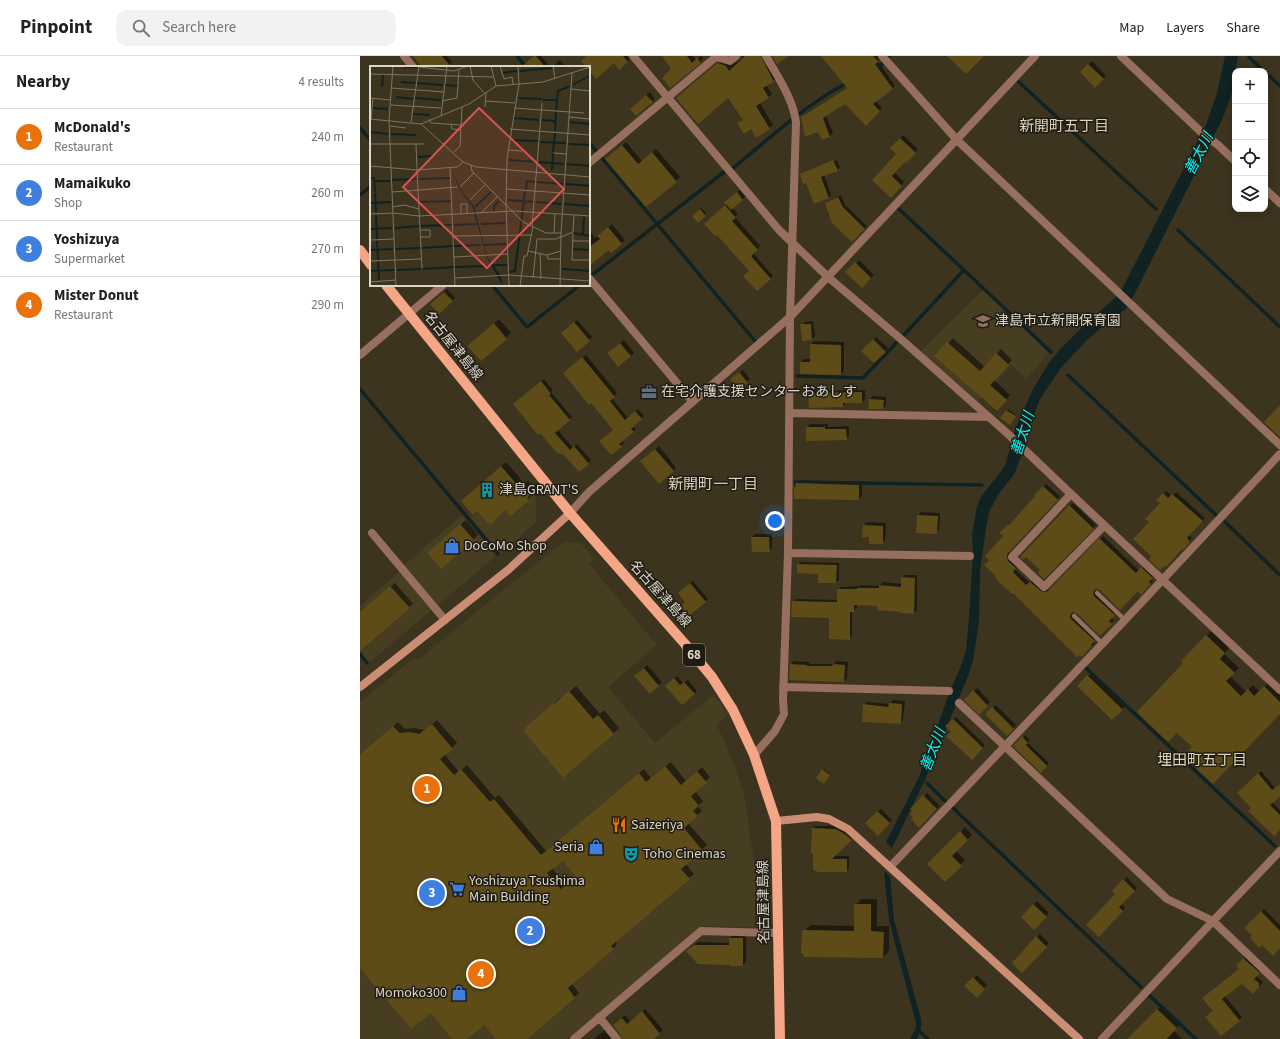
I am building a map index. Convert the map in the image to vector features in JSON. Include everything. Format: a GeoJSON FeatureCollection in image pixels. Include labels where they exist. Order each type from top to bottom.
{"type":"FeatureCollection","features":[{"type":"Feature","properties":{"kind":"main road"},"geometry":{"type":"LineString","coordinates":[[360,250],[370,264]]}},
{"type":"Feature","properties":{"kind":"main road","name":"68"},"geometry":{"type":"LineString","coordinates":[[387,286],[409,313]]}},
{"type":"Feature","properties":{"kind":"main road","name":"名古屋津島線"},"geometry":{"type":"LineString","coordinates":[[409,313],[570,513],[712,677],[733,710],[754,755],[776,821],[780,1039]]}},
{"type":"Feature","properties":{"kind":"street"},"geometry":{"type":"LineString","coordinates":[[404,56],[412,66]]}},
{"type":"Feature","properties":{"kind":"street"},"geometry":{"type":"LineString","coordinates":[[633,56],[726,168],[779,230],[793,244],[828,277],[937,370],[1008,434],[1280,690]]}},
{"type":"Feature","properties":{"kind":"street"},"geometry":{"type":"LineString","coordinates":[[590,161],[716,57],[730,61],[736,56]]}},
{"type":"Feature","properties":{"kind":"street"},"geometry":{"type":"LineString","coordinates":[[754,755],[775,731],[784,714],[782,699],[788,553],[790,317],[796,123],[795,112],[783,86],[766,56]]}},
{"type":"Feature","properties":{"kind":"street"},"geometry":{"type":"LineString","coordinates":[[360,687],[508,570],[570,513],[588,492],[790,317],[1035,56]]}},
{"type":"Feature","properties":{"kind":"street"},"geometry":{"type":"LineString","coordinates":[[1121,56],[1200,132],[1218,145],[1232,158]]}},
{"type":"Feature","properties":{"kind":"street"},"geometry":{"type":"LineString","coordinates":[[885,60],[957,140],[1280,445]]}},
{"type":"Feature","properties":{"kind":"street"},"geometry":{"type":"LineString","coordinates":[[1268,192],[1280,203]]}},
{"type":"Feature","properties":{"kind":"street"},"geometry":{"type":"LineString","coordinates":[[590,279],[692,401]]}},
{"type":"Feature","properties":{"kind":"street"},"geometry":{"type":"LineString","coordinates":[[360,355],[442,286]]}},
{"type":"Feature","properties":{"kind":"street"},"geometry":{"type":"LineString","coordinates":[[790,413],[988,417]]}},
{"type":"Feature","properties":{"kind":"street"},"geometry":{"type":"LineString","coordinates":[[890,867],[1103,644],[1280,454]]}},
{"type":"Feature","properties":{"kind":"street"},"geometry":{"type":"LineString","coordinates":[[1071,494],[1012,557],[1044,587],[1104,526]]}},
{"type":"Feature","properties":{"kind":"street"},"geometry":{"type":"LineString","coordinates":[[372,533],[445,620]]}},
{"type":"Feature","properties":{"kind":"street"},"geometry":{"type":"LineString","coordinates":[[788,553],[970,556]]}},
{"type":"Feature","properties":{"kind":"street"},"geometry":{"type":"LineString","coordinates":[[783,687],[949,691]]}},
{"type":"Feature","properties":{"kind":"street"},"geometry":{"type":"LineString","coordinates":[[959,703],[1167,899],[1213,921],[1280,985]]}},
{"type":"Feature","properties":{"kind":"street"},"geometry":{"type":"LineString","coordinates":[[776,821],[817,817],[829,819],[848,829],[1079,1039]]}},
{"type":"Feature","properties":{"kind":"street"},"geometry":{"type":"LineString","coordinates":[[1102,1039],[1280,851]]}},
{"type":"Feature","properties":{"kind":"street"},"geometry":{"type":"LineString","coordinates":[[574,1039],[701,931],[778,933]]}},
{"type":"Feature","properties":{"kind":"street"},"geometry":{"type":"LineString","coordinates":[[599,1017],[617,1039]]}},
{"type":"Feature","properties":{"kind":"lane"},"geometry":{"type":"LineString","coordinates":[[1097,593],[1125,620]]}},
{"type":"Feature","properties":{"kind":"lane"},"geometry":{"type":"LineString","coordinates":[[1074,616],[1103,644]]}},
{"type":"Feature","properties":{"kind":"shaded area","name":"津島市立新開保育園"},"geometry":{"type":"Polygon","coordinates":[[[983,290],[1049,353],[1026,379],[1011,365],[978,401],[920,352],[983,290]]]}},
{"type":"Feature","properties":{"kind":"shaded area"},"geometry":{"type":"Polygon","coordinates":[[[520,477],[536,497],[536,522],[501,553],[471,518],[520,477]]]}},
{"type":"Feature","properties":{"kind":"shaded area"},"geometry":{"type":"Polygon","coordinates":[[[462,515],[496,556],[438,605],[403,566],[462,515]]]}},
{"type":"Feature","properties":{"kind":"shaded area"},"geometry":{"type":"Polygon","coordinates":[[[564,542],[581,543],[594,559],[589,564],[657,645],[608,687],[655,743],[713,695],[729,713],[717,725],[732,759],[744,793],[756,875],[754,927],[703,926],[567,1039],[360,1039],[360,702],[414,658],[418,660],[564,542]]]}},
{"type":"Feature","properties":{"kind":"shaded area"},"geometry":{"type":"Polygon","coordinates":[[[400,571],[433,609],[369,663],[360,652],[360,606],[400,571]]]}},
{"type":"Feature","properties":{"kind":"water","name":"善太川"},"geometry":{"type":"Polygon","coordinates":[[[1225,56],[1238,56],[1236,68],[1232,68],[1231,96],[1222,120],[1132,299],[1126,309],[1111,319],[1087,340],[1060,369],[1040,399],[1029,427],[1026,442],[1015,473],[998,495],[989,512],[980,571],[979,622],[973,661],[924,782],[892,848],[886,842],[919,777],[966,651],[973,552],[972,535],[980,498],[1005,466],[1015,430],[1033,389],[1049,363],[1061,348],[1115,298],[1122,289],[1206,125],[1217,93],[1225,56]]]}},
{"type":"Feature","properties":{"kind":"water"},"geometry":{"type":"Polygon","coordinates":[[[884,871],[890,876],[894,920],[921,1019],[917,1039],[910,1039],[916,1028],[916,1023],[889,920],[884,871]]]}},
{"type":"Feature","properties":{"kind":"building"},"geometry":{"type":"Polygon","coordinates":[[[413,56],[442,56],[450,66],[421,66],[413,56]]]}},
{"type":"Feature","properties":{"kind":"building"},"geometry":{"type":"Polygon","coordinates":[[[536,56],[544,66],[522,66],[536,56]]]}},
{"type":"Feature","properties":{"kind":"building"},"geometry":{"type":"Polygon","coordinates":[[[586,56],[623,56],[628,62],[619,70],[614,63],[596,79],[590,71],[590,66],[585,66],[581,61],[586,56]]]}},
{"type":"Feature","properties":{"kind":"building"},"geometry":{"type":"Polygon","coordinates":[[[662,56],[687,56],[692,63],[697,58],[701,63],[670,88],[662,78],[671,69],[662,56]]]}},
{"type":"Feature","properties":{"kind":"building"},"geometry":{"type":"Polygon","coordinates":[[[745,56],[761,56],[774,82],[763,88],[769,98],[756,106],[770,129],[756,138],[751,129],[744,134],[737,123],[743,120],[728,98],[698,124],[676,98],[716,64],[718,63],[726,66],[729,71],[745,56]]]}},
{"type":"Feature","properties":{"kind":"building"},"geometry":{"type":"Polygon","coordinates":[[[772,56],[789,56],[777,64],[772,56]]]}},
{"type":"Feature","properties":{"kind":"building"},"geometry":{"type":"Polygon","coordinates":[[[821,56],[873,56],[879,62],[875,64],[893,89],[873,104],[880,111],[866,126],[845,104],[823,118],[830,137],[822,140],[818,132],[805,137],[801,117],[847,88],[821,56]]]}},
{"type":"Feature","properties":{"kind":"building"},"geometry":{"type":"Polygon","coordinates":[[[947,56],[984,56],[966,74],[947,56]]]}},
{"type":"Feature","properties":{"kind":"building"},"geometry":{"type":"Polygon","coordinates":[[[1088,64],[1104,79],[1095,88],[1080,72],[1088,64]]]}},
{"type":"Feature","properties":{"kind":"building"},"geometry":{"type":"Polygon","coordinates":[[[646,95],[653,102],[636,116],[630,109],[646,95]]]}},
{"type":"Feature","properties":{"kind":"building"},"geometry":{"type":"Polygon","coordinates":[[[900,138],[916,153],[892,176],[902,186],[891,198],[872,180],[896,154],[890,148],[900,138]]]}},
{"type":"Feature","properties":{"kind":"building"},"geometry":{"type":"Polygon","coordinates":[[[622,145],[638,164],[652,152],[677,182],[646,207],[605,159],[622,145]]]}},
{"type":"Feature","properties":{"kind":"building"},"geometry":{"type":"Polygon","coordinates":[[[833,160],[838,171],[821,177],[829,198],[814,204],[806,183],[803,184],[800,174],[833,160]]]}},
{"type":"Feature","properties":{"kind":"building"},"geometry":{"type":"Polygon","coordinates":[[[737,192],[743,200],[731,210],[724,202],[737,192]]]}},
{"type":"Feature","properties":{"kind":"building"},"geometry":{"type":"Polygon","coordinates":[[[838,197],[843,207],[865,229],[852,242],[832,223],[825,203],[838,197]]]}},
{"type":"Feature","properties":{"kind":"building"},"geometry":{"type":"Polygon","coordinates":[[[725,205],[736,218],[732,221],[758,250],[751,256],[771,279],[757,291],[743,276],[749,271],[717,235],[715,236],[704,224],[725,205]]]}},
{"type":"Feature","properties":{"kind":"building"},"geometry":{"type":"Polygon","coordinates":[[[700,209],[706,216],[698,223],[692,216],[700,209]]]}},
{"type":"Feature","properties":{"kind":"building"},"geometry":{"type":"Polygon","coordinates":[[[608,227],[622,244],[611,253],[609,250],[590,265],[590,246],[600,239],[597,236],[608,227]]]}},
{"type":"Feature","properties":{"kind":"building"},"geometry":{"type":"Polygon","coordinates":[[[855,262],[871,278],[862,288],[845,272],[855,262]]]}},
{"type":"Feature","properties":{"kind":"building"},"geometry":{"type":"Polygon","coordinates":[[[444,292],[453,301],[439,314],[430,304],[444,292]]]}},
{"type":"Feature","properties":{"kind":"building"},"geometry":{"type":"Polygon","coordinates":[[[574,322],[590,341],[577,352],[561,333],[574,322]]]}},
{"type":"Feature","properties":{"kind":"building"},"geometry":{"type":"Polygon","coordinates":[[[494,323],[507,339],[481,361],[467,346],[494,323]]]}},
{"type":"Feature","properties":{"kind":"building"},"geometry":{"type":"Polygon","coordinates":[[[800,324],[811,324],[812,340],[802,341],[800,324]]]}},
{"type":"Feature","properties":{"kind":"building"},"geometry":{"type":"Polygon","coordinates":[[[873,339],[886,352],[874,363],[861,351],[873,339]]]}},
{"type":"Feature","properties":{"kind":"building"},"geometry":{"type":"Polygon","coordinates":[[[947,342],[980,371],[996,353],[1009,365],[990,385],[1007,400],[997,411],[934,356],[947,342]]]}},
{"type":"Feature","properties":{"kind":"building"},"geometry":{"type":"Polygon","coordinates":[[[620,343],[631,356],[618,367],[607,353],[620,343]]]}},
{"type":"Feature","properties":{"kind":"building"},"geometry":{"type":"Polygon","coordinates":[[[810,344],[841,345],[841,375],[800,374],[800,362],[810,362],[810,344]]]}},
{"type":"Feature","properties":{"kind":"building"},"geometry":{"type":"Polygon","coordinates":[[[582,357],[615,397],[610,401],[625,420],[635,411],[642,419],[631,429],[634,432],[619,444],[622,447],[611,455],[599,441],[613,430],[591,403],[589,405],[563,373],[582,357]]]}},
{"type":"Feature","properties":{"kind":"building"},"geometry":{"type":"Polygon","coordinates":[[[739,372],[748,383],[739,390],[730,379],[739,372]]]}},
{"type":"Feature","properties":{"kind":"building"},"geometry":{"type":"Polygon","coordinates":[[[541,381],[551,394],[549,395],[570,420],[555,433],[570,450],[574,446],[589,464],[579,472],[564,455],[557,453],[540,433],[538,435],[513,404],[541,381]]]}},
{"type":"Feature","properties":{"kind":"building"},"geometry":{"type":"Polygon","coordinates":[[[862,392],[862,403],[843,403],[843,407],[809,408],[808,393],[862,392]]]}},
{"type":"Feature","properties":{"kind":"building"},"geometry":{"type":"Polygon","coordinates":[[[869,399],[884,400],[883,409],[868,409],[869,399]]]}},
{"type":"Feature","properties":{"kind":"building"},"geometry":{"type":"Polygon","coordinates":[[[1280,405],[1280,437],[1264,422],[1280,405]]]}},
{"type":"Feature","properties":{"kind":"building"},"geometry":{"type":"Polygon","coordinates":[[[1006,410],[1016,416],[1010,425],[1000,418],[1006,410]]]}},
{"type":"Feature","properties":{"kind":"building"},"geometry":{"type":"Polygon","coordinates":[[[806,427],[846,429],[847,440],[806,441],[806,427]]]}},
{"type":"Feature","properties":{"kind":"building"},"geometry":{"type":"Polygon","coordinates":[[[655,449],[674,471],[659,484],[640,461],[655,449]]]}},
{"type":"Feature","properties":{"kind":"building"},"geometry":{"type":"Polygon","coordinates":[[[501,466],[520,488],[523,485],[532,494],[527,498],[529,500],[511,516],[505,510],[490,525],[477,511],[473,515],[461,501],[501,466]]]}},
{"type":"Feature","properties":{"kind":"building"},"geometry":{"type":"Polygon","coordinates":[[[796,483],[859,485],[859,500],[794,499],[794,487],[796,487],[796,483]]]}},
{"type":"Feature","properties":{"kind":"building"},"geometry":{"type":"Polygon","coordinates":[[[1043,486],[1058,500],[1008,553],[1007,556],[1008,561],[1016,568],[1013,572],[1026,585],[1030,582],[1041,591],[1048,591],[1099,538],[1136,573],[1141,567],[1153,578],[1149,582],[1151,584],[1141,595],[1138,591],[1120,610],[1100,590],[1096,589],[1094,591],[1094,596],[1115,615],[1109,621],[1112,624],[1100,636],[1077,613],[1073,612],[1071,614],[1071,619],[1095,641],[1082,657],[1079,655],[1077,657],[1013,593],[1012,594],[995,578],[996,576],[984,565],[989,560],[985,556],[1003,536],[999,533],[1008,524],[1009,525],[1043,486]]]}},
{"type":"Feature","properties":{"kind":"building"},"geometry":{"type":"Polygon","coordinates":[[[1163,493],[1168,498],[1172,494],[1203,521],[1187,538],[1190,542],[1183,550],[1182,549],[1166,567],[1164,566],[1160,570],[1149,560],[1151,556],[1133,539],[1149,522],[1145,519],[1160,503],[1156,500],[1163,493]]]}},
{"type":"Feature","properties":{"kind":"building"},"geometry":{"type":"Polygon","coordinates":[[[1069,505],[1094,529],[1044,579],[1038,573],[1040,570],[1026,557],[1023,560],[1020,557],[1069,505]]]}},
{"type":"Feature","properties":{"kind":"building"},"geometry":{"type":"Polygon","coordinates":[[[917,515],[938,516],[937,534],[916,533],[917,515]]]}},
{"type":"Feature","properties":{"kind":"building"},"geometry":{"type":"Polygon","coordinates":[[[460,524],[474,540],[441,569],[427,553],[460,524]]]}},
{"type":"Feature","properties":{"kind":"building"},"geometry":{"type":"Polygon","coordinates":[[[863,525],[883,526],[883,544],[869,544],[869,537],[862,537],[863,525]]]}},
{"type":"Feature","properties":{"kind":"building"},"geometry":{"type":"Polygon","coordinates":[[[751,537],[769,537],[770,552],[752,552],[751,537]]]}},
{"type":"Feature","properties":{"kind":"building"},"geometry":{"type":"Polygon","coordinates":[[[797,564],[837,565],[836,583],[818,583],[818,574],[797,573],[797,564]]]}},
{"type":"Feature","properties":{"kind":"building"},"geometry":{"type":"Polygon","coordinates":[[[901,577],[915,578],[914,614],[877,610],[877,606],[854,605],[854,612],[850,612],[850,640],[829,639],[829,618],[791,617],[792,601],[837,602],[837,589],[879,588],[879,585],[901,587],[901,577]]]}},
{"type":"Feature","properties":{"kind":"building"},"geometry":{"type":"Polygon","coordinates":[[[690,583],[706,602],[689,616],[680,606],[685,602],[678,593],[690,583]]]}},
{"type":"Feature","properties":{"kind":"building"},"geometry":{"type":"Polygon","coordinates":[[[390,586],[410,608],[360,651],[360,612],[390,586]]]}},
{"type":"Feature","properties":{"kind":"building"},"geometry":{"type":"Polygon","coordinates":[[[1206,635],[1225,653],[1220,659],[1235,673],[1226,681],[1241,696],[1248,689],[1254,696],[1264,686],[1280,702],[1280,714],[1213,784],[1183,756],[1192,747],[1177,733],[1168,742],[1137,712],[1183,663],[1181,661],[1206,635]]]}},
{"type":"Feature","properties":{"kind":"building"},"geometry":{"type":"Polygon","coordinates":[[[790,664],[807,666],[832,666],[833,664],[845,665],[844,682],[789,680],[790,664]]]}},
{"type":"Feature","properties":{"kind":"building"},"geometry":{"type":"Polygon","coordinates":[[[644,668],[659,686],[650,694],[634,676],[644,668]]]}},
{"type":"Feature","properties":{"kind":"building"},"geometry":{"type":"Polygon","coordinates":[[[1087,675],[1123,710],[1112,720],[1077,686],[1087,675]]]}},
{"type":"Feature","properties":{"kind":"building"},"geometry":{"type":"Polygon","coordinates":[[[674,678],[680,685],[684,682],[695,694],[682,705],[665,686],[674,678]]]}},
{"type":"Feature","properties":{"kind":"building"},"geometry":{"type":"Polygon","coordinates":[[[973,690],[988,706],[979,715],[964,700],[973,690]]]}},
{"type":"Feature","properties":{"kind":"building"},"geometry":{"type":"Polygon","coordinates":[[[569,691],[593,719],[598,715],[614,734],[563,778],[523,730],[569,691]]]}},
{"type":"Feature","properties":{"kind":"building"},"geometry":{"type":"Polygon","coordinates":[[[889,703],[902,704],[901,724],[862,722],[863,704],[888,707],[889,703]]]}},
{"type":"Feature","properties":{"kind":"building"},"geometry":{"type":"Polygon","coordinates":[[[992,707],[1014,729],[1007,736],[985,714],[992,707]]]}},
{"type":"Feature","properties":{"kind":"building"},"geometry":{"type":"Polygon","coordinates":[[[953,719],[983,748],[972,760],[946,736],[951,732],[945,726],[953,719]]]}},
{"type":"Feature","properties":{"kind":"building","name":"Yoshizuya Tsushima Main Building"},"geometry":{"type":"Polygon","coordinates":[[[432,724],[453,749],[440,759],[454,775],[461,769],[490,802],[494,799],[541,855],[639,773],[646,782],[665,766],[681,785],[697,771],[707,783],[691,796],[699,806],[693,811],[698,816],[684,828],[703,851],[681,869],[690,879],[611,946],[614,949],[568,988],[575,998],[527,1039],[496,1039],[484,1025],[467,1039],[452,1039],[431,1013],[411,1029],[360,968],[360,754],[393,726],[400,733],[409,732],[419,734],[432,724]],[[563,861],[547,873],[561,889],[575,876],[563,861]]]}},
{"type":"Feature","properties":{"kind":"building"},"geometry":{"type":"Polygon","coordinates":[[[1022,736],[1028,743],[1026,745],[1047,766],[1041,773],[1013,746],[1022,736]]]}},
{"type":"Feature","properties":{"kind":"building"},"geometry":{"type":"Polygon","coordinates":[[[822,769],[830,775],[824,784],[816,778],[822,769]]]}},
{"type":"Feature","properties":{"kind":"building"},"geometry":{"type":"Polygon","coordinates":[[[1258,773],[1272,790],[1280,784],[1280,797],[1270,805],[1280,815],[1280,830],[1274,836],[1248,811],[1251,808],[1237,793],[1258,773]]]}},
{"type":"Feature","properties":{"kind":"building"},"geometry":{"type":"Polygon","coordinates":[[[923,795],[937,809],[919,828],[911,819],[913,817],[910,814],[912,811],[910,809],[923,795]]]}},
{"type":"Feature","properties":{"kind":"building"},"geometry":{"type":"Polygon","coordinates":[[[877,811],[890,823],[878,836],[865,823],[877,811]]]}},
{"type":"Feature","properties":{"kind":"building"},"geometry":{"type":"Polygon","coordinates":[[[812,828],[836,829],[852,840],[832,859],[847,859],[847,872],[817,872],[813,870],[813,853],[811,853],[812,828]]]}},
{"type":"Feature","properties":{"kind":"building"},"geometry":{"type":"Polygon","coordinates":[[[960,831],[968,840],[952,856],[962,866],[945,882],[927,864],[960,831]]]}},
{"type":"Feature","properties":{"kind":"building"},"geometry":{"type":"Polygon","coordinates":[[[1123,879],[1135,891],[1119,907],[1123,911],[1099,937],[1086,925],[1115,894],[1112,891],[1123,879]]]}},
{"type":"Feature","properties":{"kind":"building"},"geometry":{"type":"Polygon","coordinates":[[[854,904],[871,904],[871,931],[884,932],[883,958],[804,957],[804,954],[801,954],[802,931],[804,930],[854,931],[854,904]]]}},
{"type":"Feature","properties":{"kind":"building"},"geometry":{"type":"Polygon","coordinates":[[[1033,904],[1047,917],[1034,930],[1021,917],[1033,904]]]}},
{"type":"Feature","properties":{"kind":"building"},"geometry":{"type":"Polygon","coordinates":[[[1261,911],[1280,931],[1280,948],[1273,956],[1262,945],[1259,948],[1250,938],[1252,935],[1244,928],[1261,911]]]}},
{"type":"Feature","properties":{"kind":"building"},"geometry":{"type":"Polygon","coordinates":[[[1036,936],[1047,947],[1022,973],[1012,963],[1036,936]]]}},
{"type":"Feature","properties":{"kind":"building"},"geometry":{"type":"Polygon","coordinates":[[[729,938],[743,938],[743,966],[698,964],[686,951],[694,945],[729,945],[729,938]]]}},
{"type":"Feature","properties":{"kind":"building"},"geometry":{"type":"Polygon","coordinates":[[[1243,958],[1260,973],[1254,979],[1259,983],[1259,987],[1253,994],[1242,984],[1222,999],[1240,1021],[1221,1036],[1205,1017],[1213,1011],[1202,998],[1239,969],[1236,966],[1243,958]]]}},
{"type":"Feature","properties":{"kind":"building"},"geometry":{"type":"Polygon","coordinates":[[[973,977],[985,989],[977,998],[964,986],[973,977]]]}},
{"type":"Feature","properties":{"kind":"building"},"geometry":{"type":"Polygon","coordinates":[[[1157,1009],[1177,1028],[1167,1039],[1127,1039],[1157,1009]]]}},
{"type":"Feature","properties":{"kind":"building"},"geometry":{"type":"Polygon","coordinates":[[[642,1011],[660,1034],[654,1039],[622,1039],[613,1025],[622,1018],[627,1024],[642,1011]]]}},
{"type":"Feature","properties":{"kind":"waterway"},"geometry":{"type":"LineString","coordinates":[[517,56],[525,66]]}},
{"type":"Feature","properties":{"kind":"waterway"},"geometry":{"type":"LineString","coordinates":[[874,69],[880,66],[890,56]]}},
{"type":"Feature","properties":{"kind":"waterway"},"geometry":{"type":"LineString","coordinates":[[1249,57],[1261,68]]}},
{"type":"Feature","properties":{"kind":"waterway"},"geometry":{"type":"LineString","coordinates":[[1268,75],[1280,86]]}},
{"type":"Feature","properties":{"kind":"waterway"},"geometry":{"type":"LineString","coordinates":[[1019,82],[1156,209]]}},
{"type":"Feature","properties":{"kind":"waterway"},"geometry":{"type":"LineString","coordinates":[[592,275],[724,172],[732,169],[802,112],[847,83]]}},
{"type":"Feature","properties":{"kind":"waterway"},"geometry":{"type":"LineString","coordinates":[[360,128],[370,140]]}},
{"type":"Feature","properties":{"kind":"waterway"},"geometry":{"type":"LineString","coordinates":[[590,143],[596,151]]}},
{"type":"Feature","properties":{"kind":"waterway"},"geometry":{"type":"LineString","coordinates":[[601,157],[755,341]]}},
{"type":"Feature","properties":{"kind":"waterway"},"geometry":{"type":"LineString","coordinates":[[360,195],[370,187]]}},
{"type":"Feature","properties":{"kind":"waterway"},"geometry":{"type":"LineString","coordinates":[[899,209],[1051,352]]}},
{"type":"Feature","properties":{"kind":"waterway"},"geometry":{"type":"LineString","coordinates":[[1178,230],[1280,327]]}},
{"type":"Feature","properties":{"kind":"waterway"},"geometry":{"type":"LineString","coordinates":[[903,336],[964,270]]}},
{"type":"Feature","properties":{"kind":"waterway"},"geometry":{"type":"LineString","coordinates":[[493,286],[527,327],[579,286]]}},
{"type":"Feature","properties":{"kind":"waterway"},"geometry":{"type":"LineString","coordinates":[[797,376],[863,378],[896,343]]}},
{"type":"Feature","properties":{"kind":"waterway"},"geometry":{"type":"LineString","coordinates":[[1068,375],[1216,515]]}},
{"type":"Feature","properties":{"kind":"waterway"},"geometry":{"type":"LineString","coordinates":[[360,389],[498,554]]}},
{"type":"Feature","properties":{"kind":"waterway"},"geometry":{"type":"LineString","coordinates":[[795,482],[982,485]]}},
{"type":"Feature","properties":{"kind":"waterway"},"geometry":{"type":"LineString","coordinates":[[1225,522],[1280,575]]}},
{"type":"Feature","properties":{"kind":"waterway"},"geometry":{"type":"LineString","coordinates":[[360,654],[367,663]]}},
{"type":"Feature","properties":{"kind":"waterway"},"geometry":{"type":"LineString","coordinates":[[1085,667],[1275,846]]}},
{"type":"Feature","properties":{"kind":"waterway"},"geometry":{"type":"LineString","coordinates":[[927,783],[946,802]]}},
{"type":"Feature","properties":{"kind":"waterway"},"geometry":{"type":"LineString","coordinates":[[952,807],[1141,987]]}},
{"type":"Feature","properties":{"kind":"waterway"},"geometry":{"type":"LineString","coordinates":[[1150,996],[1196,1039]]}},
{"type":"Feature","properties":{"kind":"waterway"},"geometry":{"type":"LineString","coordinates":[[919,1031],[928,1039]]}},
{"type":"Feature","properties":{"kind":"place","name":"津島市立新開保育園"},"geometry":{"type":"Point","coordinates":[983,321]}},
{"type":"Feature","properties":{"kind":"place","name":"在宅介護支援センターおあしす"},"geometry":{"type":"Point","coordinates":[649,392]}},
{"type":"Feature","properties":{"kind":"place","name":"津島GRANT'S"},"geometry":{"type":"Point","coordinates":[487,490]}},
{"type":"Feature","properties":{"kind":"place","name":"DoCoMo Shop"},"geometry":{"type":"Point","coordinates":[452,546]}},
{"type":"Feature","properties":{"kind":"place","name":"McDonald's"},"geometry":{"type":"Point","coordinates":[427,789]}},
{"type":"Feature","properties":{"kind":"place","name":"Saizeriya"},"geometry":{"type":"Point","coordinates":[619,825]}},
{"type":"Feature","properties":{"kind":"place","name":"Seria"},"geometry":{"type":"Point","coordinates":[596,847]}},
{"type":"Feature","properties":{"kind":"place","name":"Toho Cinemas"},"geometry":{"type":"Point","coordinates":[631,854]}},
{"type":"Feature","properties":{"kind":"place","name":"Yoshizuya Tsushima Main Building"},"geometry":{"type":"Point","coordinates":[457,889]}},
{"type":"Feature","properties":{"kind":"place","name":"Yoshizuya"},"geometry":{"type":"Point","coordinates":[432,893]}},
{"type":"Feature","properties":{"kind":"place","name":"Mamaikuko"},"geometry":{"type":"Point","coordinates":[530,931]}},
{"type":"Feature","properties":{"kind":"place","name":"Mister Donut"},"geometry":{"type":"Point","coordinates":[481,974]}},
{"type":"Feature","properties":{"kind":"place","name":"Momoko300"},"geometry":{"type":"Point","coordinates":[459,993]}},
{"type":"Feature","properties":{"kind":"district","name":"新開町五丁目"},"geometry":{"type":"Point","coordinates":[1064,126]}},
{"type":"Feature","properties":{"kind":"district","name":"新開町一丁目"},"geometry":{"type":"Point","coordinates":[713,484]}},
{"type":"Feature","properties":{"kind":"district","name":"埋田町五丁目"},"geometry":{"type":"Point","coordinates":[1202,760]}}]}
